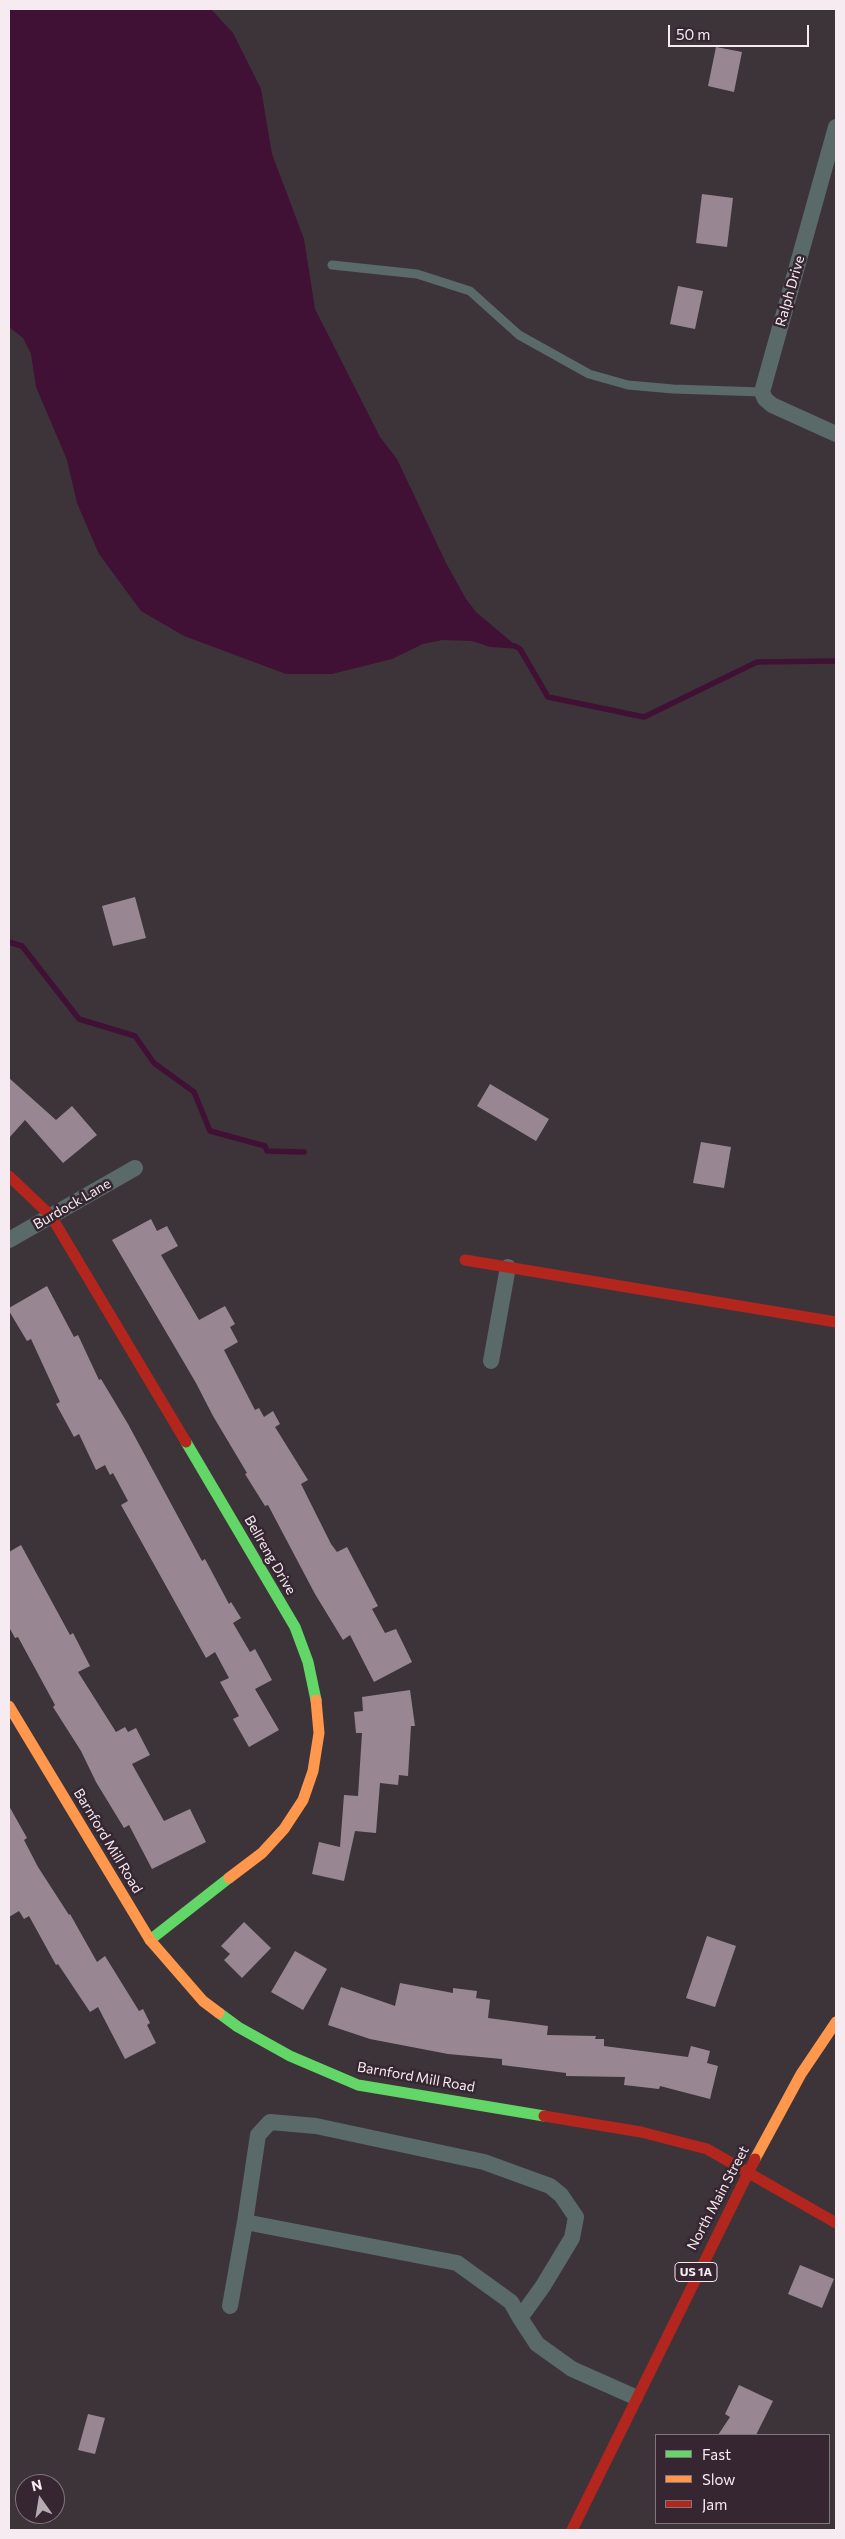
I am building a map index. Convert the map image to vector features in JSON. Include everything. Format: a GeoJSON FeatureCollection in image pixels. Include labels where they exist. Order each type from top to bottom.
{"type":"FeatureCollection","features":[{"type":"Feature","properties":{"kind":"street","name":"Ralph Drive"},"geometry":{"type":"LineString","coordinates":[[762,392],[836,127]]}},
{"type":"Feature","properties":{"kind":"street"},"geometry":{"type":"LineString","coordinates":[[762,392],[765,399],[772,405],[836,434]]}},
{"type":"Feature","properties":{"kind":"street","name":"Burdock Lane"},"geometry":{"type":"LineString","coordinates":[[9,1240],[135,1168]]}},
{"type":"Feature","properties":{"kind":"street","name":"Bellreng Drive"},"geometry":{"type":"LineString","coordinates":[[9,1176],[50,1216],[295,1628],[308,1662],[316,1695],[319,1733],[313,1771],[303,1800],[284,1829],[262,1854],[150,1940]]}},
{"type":"Feature","properties":{"kind":"street"},"geometry":{"type":"LineString","coordinates":[[465,1260],[836,1322]]}},
{"type":"Feature","properties":{"kind":"street"},"geometry":{"type":"LineString","coordinates":[[491,1361],[508,1267]]}},
{"type":"Feature","properties":{"kind":"street","name":"Barnford Mill Road"},"geometry":{"type":"LineString","coordinates":[[9,1706],[150,1940],[203,2000],[238,2027],[290,2056],[358,2085],[640,2132],[707,2149],[836,2222]]}},
{"type":"Feature","properties":{"kind":"street","name":"North Main Street"},"geometry":{"type":"LineString","coordinates":[[572,2530],[635,2397],[747,2173],[801,2074],[836,2022]]}},
{"type":"Feature","properties":{"kind":"street"},"geometry":{"type":"LineString","coordinates":[[230,2306],[258,2135],[270,2122],[316,2126],[484,2162],[550,2186],[561,2194],[576,2217],[572,2238],[543,2286],[520,2318]]}},
{"type":"Feature","properties":{"kind":"street"},"geometry":{"type":"LineString","coordinates":[[245,2222],[457,2263],[510,2302],[537,2344],[572,2369],[635,2397]]}},
{"type":"Feature","properties":{"kind":"lane"},"geometry":{"type":"LineString","coordinates":[[332,265],[417,274],[470,291],[519,336],[589,374],[628,385],[762,392]]}},
{"type":"Feature","properties":{"kind":"shaded area"},"geometry":{"type":"Polygon","coordinates":[[[9,9],[211,9],[233,33],[261,89],[272,154],[304,239],[315,309],[380,437],[397,459],[446,563],[466,599],[476,612],[520,649],[490,647],[472,641],[442,640],[423,644],[392,659],[332,674],[286,674],[184,636],[141,611],[99,554],[77,503],[67,460],[36,387],[31,354],[23,338],[9,327],[9,9]]]}},
{"type":"Feature","properties":{"kind":"building"},"geometry":{"type":"Polygon","coordinates":[[[716,47],[742,52],[734,92],[708,86],[716,47]]]}},
{"type":"Feature","properties":{"kind":"building"},"geometry":{"type":"Polygon","coordinates":[[[702,194],[733,198],[727,247],[696,243],[702,194]]]}},
{"type":"Feature","properties":{"kind":"building"},"geometry":{"type":"Polygon","coordinates":[[[678,286],[703,291],[695,329],[670,324],[678,286]]]}},
{"type":"Feature","properties":{"kind":"building"},"geometry":{"type":"Polygon","coordinates":[[[135,897],[146,938],[113,946],[102,906],[135,897]]]}},
{"type":"Feature","properties":{"kind":"building"},"geometry":{"type":"Polygon","coordinates":[[[9,1078],[56,1120],[72,1106],[97,1135],[63,1163],[25,1120],[9,1138],[9,1078]]]}},
{"type":"Feature","properties":{"kind":"building"},"geometry":{"type":"Polygon","coordinates":[[[490,1084],[549,1119],[536,1141],[477,1106],[490,1084]]]}},
{"type":"Feature","properties":{"kind":"building"},"geometry":{"type":"Polygon","coordinates":[[[701,1142],[731,1147],[724,1188],[693,1183],[701,1142]]]}},
{"type":"Feature","properties":{"kind":"building"},"geometry":{"type":"Polygon","coordinates":[[[151,1219],[157,1231],[167,1226],[178,1246],[161,1255],[199,1320],[225,1306],[235,1324],[230,1327],[238,1342],[224,1350],[255,1410],[259,1408],[264,1417],[273,1411],[280,1424],[275,1427],[308,1480],[301,1484],[331,1544],[337,1552],[347,1547],[378,1606],[372,1609],[385,1633],[396,1629],[412,1662],[374,1682],[350,1635],[343,1640],[315,1594],[268,1505],[265,1506],[245,1474],[247,1473],[196,1383],[112,1240],[151,1219]]]}},
{"type":"Feature","properties":{"kind":"building"},"geometry":{"type":"Polygon","coordinates":[[[47,1286],[74,1337],[78,1335],[99,1380],[101,1379],[128,1424],[202,1561],[205,1559],[229,1604],[231,1602],[241,1618],[233,1623],[250,1652],[255,1649],[272,1680],[255,1689],[279,1730],[249,1747],[233,1719],[239,1716],[220,1682],[229,1678],[215,1652],[206,1658],[121,1505],[128,1501],[113,1473],[110,1475],[105,1465],[96,1470],[79,1434],[74,1437],[56,1404],[60,1402],[31,1339],[27,1341],[9,1311],[9,1308],[47,1286]]]}},
{"type":"Feature","properties":{"kind":"building"},"geometry":{"type":"Polygon","coordinates":[[[21,1545],[70,1635],[73,1633],[90,1666],[78,1672],[116,1732],[125,1727],[128,1732],[136,1728],[150,1755],[132,1764],[164,1821],[190,1809],[206,1842],[152,1869],[129,1825],[124,1828],[96,1782],[81,1751],[53,1707],[55,1705],[18,1637],[15,1638],[9,1627],[9,1552],[21,1545]]]}},
{"type":"Feature","properties":{"kind":"building"},"geometry":{"type":"Polygon","coordinates":[[[410,1690],[415,1726],[411,1726],[408,1776],[399,1775],[398,1785],[380,1783],[376,1833],[355,1831],[344,1881],[312,1874],[319,1842],[340,1847],[344,1795],[358,1796],[362,1733],[356,1733],[354,1712],[363,1711],[362,1697],[410,1690]]]}},
{"type":"Feature","properties":{"kind":"building"},"geometry":{"type":"Polygon","coordinates":[[[9,1806],[27,1838],[24,1840],[38,1867],[70,1914],[97,1962],[105,1956],[139,2011],[143,2009],[150,2023],[147,2025],[156,2043],[125,2059],[98,2007],[90,2012],[58,1964],[56,1965],[29,1916],[24,1919],[19,1911],[9,1917],[9,1806]]]}},
{"type":"Feature","properties":{"kind":"building"},"geometry":{"type":"Polygon","coordinates":[[[244,1922],[271,1948],[242,1978],[224,1960],[230,1954],[221,1946],[244,1922]]]}},
{"type":"Feature","properties":{"kind":"building"},"geometry":{"type":"Polygon","coordinates":[[[707,1936],[736,1946],[715,2007],[686,1998],[707,1936]]]}},
{"type":"Feature","properties":{"kind":"building"},"geometry":{"type":"Polygon","coordinates":[[[295,1951],[327,1969],[303,2010],[271,1992],[295,1951]]]}},
{"type":"Feature","properties":{"kind":"building"},"geometry":{"type":"Polygon","coordinates":[[[400,1983],[453,1993],[453,1988],[477,1991],[476,1998],[490,2000],[488,2018],[548,2026],[547,2035],[596,2036],[595,2039],[604,2039],[604,2046],[688,2057],[691,2046],[710,2051],[707,2063],[718,2066],[710,2099],[660,2086],[659,2089],[624,2085],[625,2077],[566,2076],[566,2073],[502,2065],[502,2059],[448,2054],[370,2039],[328,2025],[341,1987],[395,2006],[400,1983]]]}},
{"type":"Feature","properties":{"kind":"building"},"geometry":{"type":"Polygon","coordinates":[[[800,2265],[834,2279],[822,2308],[788,2294],[800,2265]]]}},
{"type":"Feature","properties":{"kind":"building"},"geometry":{"type":"Polygon","coordinates":[[[739,2385],[773,2401],[756,2434],[719,2434],[730,2417],[725,2414],[739,2385]]]}},
{"type":"Feature","properties":{"kind":"building"},"geometry":{"type":"Polygon","coordinates":[[[88,2414],[105,2418],[95,2454],[78,2450],[88,2414]]]}},
{"type":"Feature","properties":{"kind":"waterway"},"geometry":{"type":"LineString","coordinates":[[515,646],[520,649],[548,697],[644,717],[757,662],[836,661]]}},
{"type":"Feature","properties":{"kind":"waterway"},"geometry":{"type":"LineString","coordinates":[[9,942],[22,946],[79,1019],[135,1036],[154,1063],[194,1092],[210,1131],[265,1146],[267,1151],[304,1152]]}},
{"type":"Feature","properties":{"kind":"traffic: fast"},"geometry":{"type":"LineString","coordinates":[[186,1442],[295,1627],[308,1662],[316,1700]]}},
{"type":"Feature","properties":{"kind":"traffic: fast"},"geometry":{"type":"LineString","coordinates":[[150,1940],[229,1878]]}},
{"type":"Feature","properties":{"kind":"traffic: fast"},"geometry":{"type":"LineString","coordinates":[[219,2013],[238,2027],[290,2056],[358,2085],[544,2116]]}},
{"type":"Feature","properties":{"kind":"traffic: slow"},"geometry":{"type":"LineString","coordinates":[[229,1878],[262,1853],[284,1829],[303,1800],[313,1771],[319,1733],[316,1700]]}},
{"type":"Feature","properties":{"kind":"traffic: slow"},"geometry":{"type":"LineString","coordinates":[[9,1706],[150,1940],[203,2001],[219,2013]]}},
{"type":"Feature","properties":{"kind":"traffic: slow"},"geometry":{"type":"LineString","coordinates":[[755,2159],[801,2074],[836,2022]]}},
{"type":"Feature","properties":{"kind":"traffic: jam"},"geometry":{"type":"LineString","coordinates":[[9,1176],[51,1216],[186,1442]]}},
{"type":"Feature","properties":{"kind":"traffic: jam"},"geometry":{"type":"LineString","coordinates":[[465,1260],[836,1322]]}},
{"type":"Feature","properties":{"kind":"traffic: jam"},"geometry":{"type":"LineString","coordinates":[[544,2116],[641,2132],[707,2149],[836,2223]]}},
{"type":"Feature","properties":{"kind":"traffic: jam"},"geometry":{"type":"LineString","coordinates":[[572,2530],[755,2159]]}}]}
